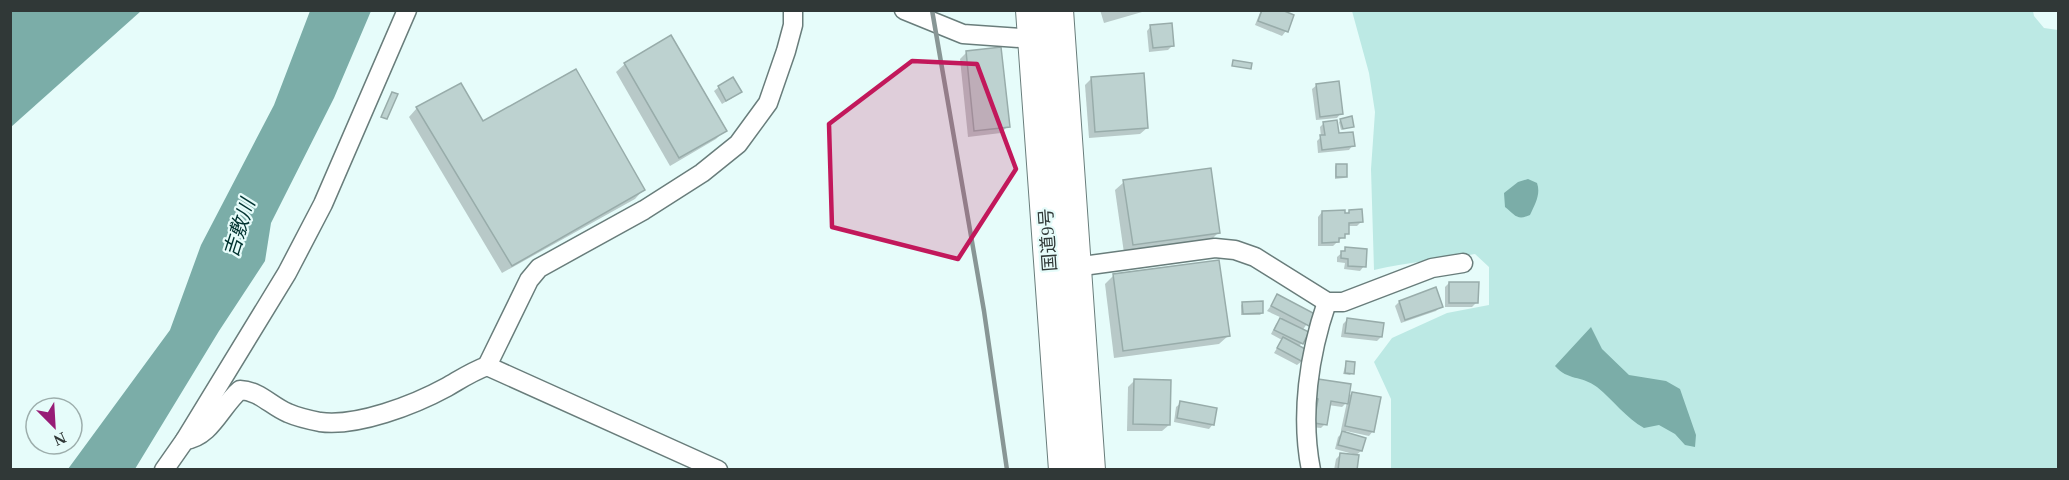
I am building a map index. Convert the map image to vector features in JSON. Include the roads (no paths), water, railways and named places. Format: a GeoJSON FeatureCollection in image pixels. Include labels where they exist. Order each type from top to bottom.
{"type":"FeatureCollection","features":[{"type":"Feature","properties":{"kind":"highway","name":"国道9号"},"geometry":{"type":"LineString","coordinates":[[1057,10],[1089,470]]}},
{"type":"Feature","properties":{"kind":"highway","name":"国道9号"},"geometry":{"type":"LineString","coordinates":[[1033,25],[1065,470]]}},
{"type":"Feature","properties":{"kind":"street"},"geometry":{"type":"LineString","coordinates":[[164,470],[185,440],[287,273],[323,204],[407,10]]}},
{"type":"Feature","properties":{"kind":"street"},"geometry":{"type":"LineString","coordinates":[[185,440],[194,439],[210,427],[230,399],[240,390],[252,390],[288,413],[321,422],[352,420],[394,411],[487,366],[529,280],[539,268],[644,210],[702,173],[738,144],[768,103],[793,25],[793,10]]}},
{"type":"Feature","properties":{"kind":"street"},"geometry":{"type":"LineString","coordinates":[[904,10],[963,34],[1033,25]]}},
{"type":"Feature","properties":{"kind":"street"},"geometry":{"type":"LineString","coordinates":[[1075,267],[1215,248],[1234,250],[1255,257],[1327,302],[1344,302],[1432,268],[1463,262]]}},
{"type":"Feature","properties":{"kind":"street"},"geometry":{"type":"LineString","coordinates":[[1311,470],[1307,449],[1307,396],[1318,328],[1327,302]]}},
{"type":"Feature","properties":{"kind":"street"},"geometry":{"type":"LineString","coordinates":[[487,366],[718,470]]}},
{"type":"Feature","properties":{"kind":"water"},"geometry":{"type":"Polygon","coordinates":[[[11,10],[141,10],[141,11],[11,127],[11,10]]]}},
{"type":"Feature","properties":{"kind":"water","name":"吉敷川"},"geometry":{"type":"Polygon","coordinates":[[[310,11],[371,11],[334,98],[271,223],[265,261],[219,331],[135,469],[68,469],[78,456],[84,456],[84,447],[170,330],[201,245],[274,105],[310,11]]]}},
{"type":"Feature","properties":{"kind":"water"},"geometry":{"type":"Polygon","coordinates":[[[1528,179],[1537,183],[1538,195],[1530,215],[1519,217],[1505,207],[1504,193],[1518,182],[1528,179]]]}},
{"type":"Feature","properties":{"kind":"water"},"geometry":{"type":"Polygon","coordinates":[[[1591,327],[1602,349],[1629,375],[1666,381],[1680,389],[1696,435],[1695,447],[1685,445],[1675,434],[1659,425],[1644,428],[1597,387],[1565,374],[1555,366],[1591,327]]]}},
{"type":"Feature","properties":{"kind":"railway"},"geometry":{"type":"LineString","coordinates":[[932,10],[984,311],[1007,470]]}}]}
